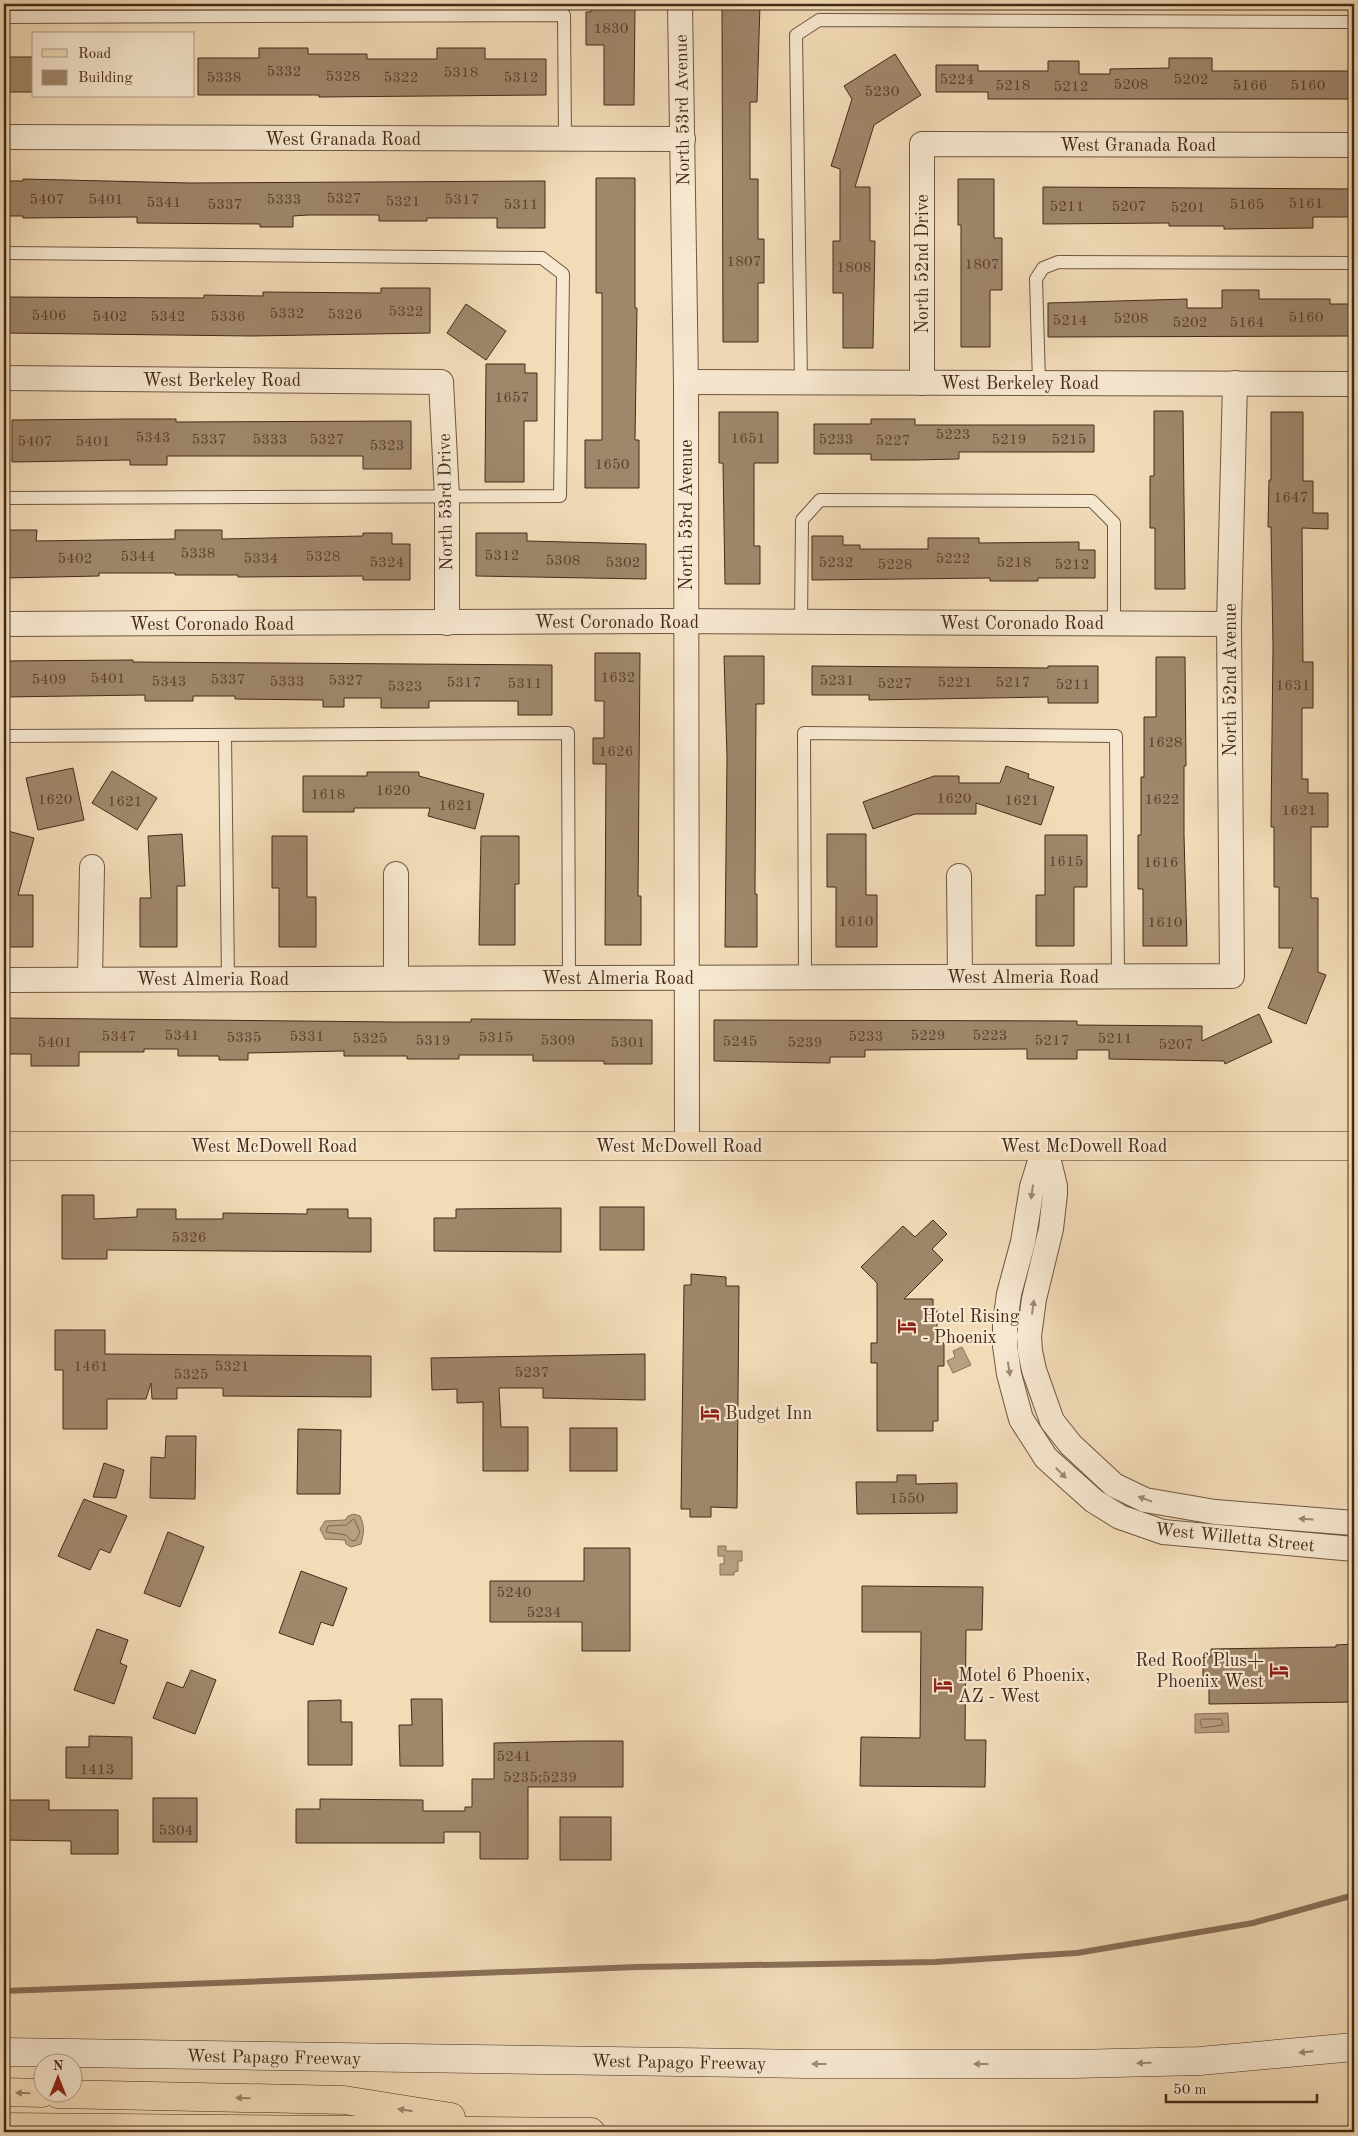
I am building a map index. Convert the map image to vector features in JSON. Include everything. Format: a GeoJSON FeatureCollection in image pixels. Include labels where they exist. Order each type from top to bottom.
{"type":"FeatureCollection","features":[{"type":"Feature","properties":{"kind":"main road","name":"West McDowell Road"},"geometry":{"type":"LineString","coordinates":[[4,1146],[1354,1146]]}},
{"type":"Feature","properties":{"kind":"main road","name":"West Papago Freeway"},"geometry":{"type":"LineString","coordinates":[[4,2052],[806,2064],[1073,2064],[1200,2061],[1354,2047]]}},
{"type":"Feature","properties":{"kind":"main road"},"geometry":{"type":"LineString","coordinates":[[4,2092],[32,2093]]}},
{"type":"Feature","properties":{"kind":"main road"},"geometry":{"type":"LineString","coordinates":[[82,2095],[344,2100],[539,2132]]}},
{"type":"Feature","properties":{"kind":"main road"},"geometry":{"type":"LineString","coordinates":[[4,2127],[591,2132]]}},
{"type":"Feature","properties":{"kind":"street","name":"North 53rd Avenue"},"geometry":{"type":"LineString","coordinates":[[680,4],[686,382],[687,1146]]}},
{"type":"Feature","properties":{"kind":"street","name":"West Granada Road"},"geometry":{"type":"LineString","coordinates":[[4,137],[682,139]]}},
{"type":"Feature","properties":{"kind":"street","name":"West Granada Road"},"geometry":{"type":"LineString","coordinates":[[922,144],[1354,145]]}},
{"type":"Feature","properties":{"kind":"street","name":"North 52nd Drive"},"geometry":{"type":"LineString","coordinates":[[922,144],[922,383]]}},
{"type":"Feature","properties":{"kind":"street","name":"West Berkeley Road"},"geometry":{"type":"LineString","coordinates":[[4,378],[441,382]]}},
{"type":"Feature","properties":{"kind":"street","name":"North 53rd Drive"},"geometry":{"type":"LineString","coordinates":[[441,382],[446,497],[447,623]]}},
{"type":"Feature","properties":{"kind":"street","name":"West Berkeley Road"},"geometry":{"type":"LineString","coordinates":[[686,382],[1354,384]]}},
{"type":"Feature","properties":{"kind":"street","name":"North 52nd Avenue"},"geometry":{"type":"LineString","coordinates":[[1232,976],[1230,624],[1234,383]]}},
{"type":"Feature","properties":{"kind":"street","name":"West Coronado Road"},"geometry":{"type":"LineString","coordinates":[[4,624],[686,621],[1230,624]]}},
{"type":"Feature","properties":{"kind":"street"},"geometry":{"type":"LineString","coordinates":[[90,979],[92,867]]}},
{"type":"Feature","properties":{"kind":"street"},"geometry":{"type":"LineString","coordinates":[[396,874],[396,978]]}},
{"type":"Feature","properties":{"kind":"street"},"geometry":{"type":"LineString","coordinates":[[959,876],[960,977]]}},
{"type":"Feature","properties":{"kind":"street","name":"West Almeria Road"},"geometry":{"type":"LineString","coordinates":[[4,980],[1232,976]]}},
{"type":"Feature","properties":{"kind":"street","name":"West Willetta Street"},"geometry":{"type":"LineString","coordinates":[[1045,1145],[1055,1186],[1055,1194],[1051,1229],[1034,1299],[1029,1336],[1034,1370],[1052,1421],[1088,1462],[1114,1485],[1145,1500],[1215,1512],[1354,1522]]}},
{"type":"Feature","properties":{"kind":"street","name":"West Willetta Street"},"geometry":{"type":"LineString","coordinates":[[1045,1145],[1032,1187],[1005,1322],[1005,1346],[1009,1374],[1021,1419],[1046,1458],[1094,1502],[1134,1523],[1163,1532],[1354,1549]]}},
{"type":"Feature","properties":{"kind":"lane"},"geometry":{"type":"LineString","coordinates":[[4,17],[564,15],[565,140]]}},
{"type":"Feature","properties":{"kind":"lane"},"geometry":{"type":"LineString","coordinates":[[801,383],[796,35],[819,20],[1354,22]]}},
{"type":"Feature","properties":{"kind":"lane"},"geometry":{"type":"LineString","coordinates":[[4,253],[542,258],[563,274],[560,496],[4,498]]}},
{"type":"Feature","properties":{"kind":"lane"},"geometry":{"type":"LineString","coordinates":[[1040,382],[1036,279],[1043,268],[1058,262],[1354,263]]}},
{"type":"Feature","properties":{"kind":"lane"},"geometry":{"type":"LineString","coordinates":[[801,622],[802,520],[820,500],[1092,501],[1114,523],[1114,622]]}},
{"type":"Feature","properties":{"kind":"lane"},"geometry":{"type":"LineString","coordinates":[[4,736],[568,733],[570,978]]}},
{"type":"Feature","properties":{"kind":"lane"},"geometry":{"type":"LineString","coordinates":[[806,977],[804,733],[1116,736],[1118,976]]}},
{"type":"Feature","properties":{"kind":"lane"},"geometry":{"type":"LineString","coordinates":[[225,734],[228,979]]}},
{"type":"Feature","properties":{"kind":"water"},"geometry":{"type":"Polygon","coordinates":[[[962,1347],[971,1365],[953,1373],[947,1361],[955,1357],[953,1351],[962,1347]]]}},
{"type":"Feature","properties":{"kind":"water"},"geometry":{"type":"Polygon","coordinates":[[[354,1514],[360,1516],[363,1523],[361,1544],[351,1547],[346,1544],[345,1540],[325,1539],[320,1529],[325,1521],[345,1520],[348,1516],[354,1514]]]}},
{"type":"Feature","properties":{"kind":"water"},"geometry":{"type":"Polygon","coordinates":[[[718,1546],[726,1546],[726,1551],[742,1551],[742,1561],[738,1561],[738,1571],[734,1572],[734,1575],[720,1575],[720,1564],[724,1564],[724,1556],[718,1556],[718,1546]]]}},
{"type":"Feature","properties":{"kind":"water"},"geometry":{"type":"Polygon","coordinates":[[[1228,1713],[1229,1732],[1195,1733],[1195,1714],[1228,1713]]]}},
{"type":"Feature","properties":{"kind":"building"},"geometry":{"type":"Polygon","coordinates":[[[591,4],[635,4],[634,105],[604,105],[604,45],[586,45],[586,12],[591,12],[591,4]]]}},
{"type":"Feature","properties":{"kind":"building"},"geometry":{"type":"Polygon","coordinates":[[[722,4],[760,4],[757,102],[750,102],[750,179],[758,179],[758,239],[764,239],[764,283],[758,283],[758,342],[723,342],[722,4]]]}},
{"type":"Feature","properties":{"kind":"building"},"geometry":{"type":"Polygon","coordinates":[[[259,48],[308,48],[308,54],[367,54],[367,59],[437,59],[437,48],[485,48],[485,59],[546,59],[546,95],[319,97],[319,95],[198,95],[198,58],[259,58],[259,48]]]}},
{"type":"Feature","properties":{"kind":"building"},"geometry":{"type":"Polygon","coordinates":[[[895,54],[921,95],[874,125],[855,187],[870,187],[870,241],[875,241],[873,348],[843,348],[843,293],[833,293],[833,241],[840,241],[840,169],[831,166],[852,99],[844,86],[895,54]]]}},
{"type":"Feature","properties":{"kind":"building"},"geometry":{"type":"Polygon","coordinates":[[[4,57],[32,57],[32,92],[4,92],[4,57]]]}},
{"type":"Feature","properties":{"kind":"building"},"geometry":{"type":"Polygon","coordinates":[[[1169,58],[1212,58],[1212,71],[1354,71],[1354,99],[988,99],[988,92],[936,92],[936,65],[978,65],[978,71],[1048,71],[1048,61],[1079,61],[1079,74],[1110,74],[1110,69],[1169,68],[1169,58]]]}},
{"type":"Feature","properties":{"kind":"building"},"geometry":{"type":"Polygon","coordinates":[[[596,178],[635,178],[635,308],[637,308],[635,440],[639,440],[639,488],[585,488],[585,440],[602,440],[602,293],[596,293],[596,178]]]}},
{"type":"Feature","properties":{"kind":"building"},"geometry":{"type":"Polygon","coordinates":[[[23,179],[190,183],[545,181],[545,228],[497,228],[497,218],[427,218],[427,221],[379,221],[379,215],[293,216],[293,227],[260,227],[260,224],[137,223],[137,217],[23,218],[23,216],[4,216],[4,181],[23,181],[23,179]]]}},
{"type":"Feature","properties":{"kind":"building"},"geometry":{"type":"Polygon","coordinates":[[[958,179],[994,179],[994,238],[1002,238],[1002,290],[990,290],[990,347],[961,347],[961,225],[958,225],[958,179]]]}},
{"type":"Feature","properties":{"kind":"building"},"geometry":{"type":"Polygon","coordinates":[[[1043,187],[1354,189],[1354,217],[1313,217],[1313,228],[1224,229],[1224,226],[1169,226],[1169,223],[1043,224],[1043,187]]]}},
{"type":"Feature","properties":{"kind":"building"},"geometry":{"type":"Polygon","coordinates":[[[381,288],[430,288],[430,333],[252,336],[4,333],[4,297],[204,298],[204,295],[263,296],[263,292],[381,293],[381,288]]]}},
{"type":"Feature","properties":{"kind":"building"},"geometry":{"type":"Polygon","coordinates":[[[1222,290],[1259,290],[1259,299],[1330,299],[1330,304],[1354,304],[1354,336],[1048,337],[1048,303],[1187,299],[1187,308],[1222,308],[1222,290]]]}},
{"type":"Feature","properties":{"kind":"building"},"geometry":{"type":"Polygon","coordinates":[[[466,304],[506,331],[486,360],[447,333],[466,304]]]}},
{"type":"Feature","properties":{"kind":"building"},"geometry":{"type":"Polygon","coordinates":[[[486,364],[525,364],[525,373],[537,373],[537,421],[524,421],[524,482],[485,482],[486,364]]]}},
{"type":"Feature","properties":{"kind":"building"},"geometry":{"type":"Polygon","coordinates":[[[1154,411],[1183,411],[1185,589],[1155,589],[1155,528],[1150,528],[1150,476],[1154,476],[1154,411]]]}},
{"type":"Feature","properties":{"kind":"building"},"geometry":{"type":"Polygon","coordinates":[[[719,412],[778,412],[778,463],[754,463],[754,546],[760,546],[760,584],[725,584],[723,463],[719,463],[719,412]]]}},
{"type":"Feature","properties":{"kind":"building"},"geometry":{"type":"Polygon","coordinates":[[[1271,412],[1303,412],[1303,481],[1313,481],[1313,513],[1328,513],[1328,529],[1302,528],[1303,662],[1313,662],[1313,708],[1302,708],[1302,779],[1308,779],[1308,793],[1328,793],[1328,827],[1311,827],[1311,898],[1318,898],[1318,972],[1326,975],[1306,1024],[1268,1008],[1293,948],[1279,948],[1279,887],[1274,887],[1274,827],[1271,827],[1273,646],[1271,527],[1268,527],[1269,480],[1271,480],[1271,412]]]}},
{"type":"Feature","properties":{"kind":"building"},"geometry":{"type":"Polygon","coordinates":[[[176,419],[176,422],[411,421],[411,469],[363,469],[363,456],[167,456],[167,465],[130,465],[130,460],[12,462],[12,420],[176,419]]]}},
{"type":"Feature","properties":{"kind":"building"},"geometry":{"type":"Polygon","coordinates":[[[871,419],[915,419],[915,425],[1094,425],[1094,452],[959,452],[959,459],[915,460],[871,460],[871,454],[814,454],[814,424],[871,424],[871,419]]]}},
{"type":"Feature","properties":{"kind":"building"},"geometry":{"type":"Polygon","coordinates":[[[4,530],[37,530],[36,541],[175,539],[175,530],[222,530],[222,539],[363,536],[363,533],[392,533],[392,544],[410,544],[410,580],[363,580],[363,576],[238,577],[238,575],[175,575],[175,573],[99,573],[99,576],[4,578],[4,530]]]}},
{"type":"Feature","properties":{"kind":"building"},"geometry":{"type":"Polygon","coordinates":[[[476,533],[527,533],[527,541],[646,544],[646,579],[476,576],[476,533]]]}},
{"type":"Feature","properties":{"kind":"building"},"geometry":{"type":"Polygon","coordinates":[[[812,536],[843,536],[843,545],[860,545],[860,549],[928,549],[928,538],[979,538],[979,543],[1079,542],[1079,550],[1095,550],[1095,578],[1038,578],[1038,581],[990,581],[990,578],[812,580],[812,536]]]}},
{"type":"Feature","properties":{"kind":"building"},"geometry":{"type":"Polygon","coordinates":[[[595,653],[640,653],[638,896],[641,896],[641,945],[605,945],[606,764],[593,764],[593,738],[604,738],[604,701],[595,701],[595,653]]]}},
{"type":"Feature","properties":{"kind":"building"},"geometry":{"type":"Polygon","coordinates":[[[724,656],[764,656],[764,704],[756,704],[755,894],[757,894],[757,947],[725,947],[727,758],[724,656]]]}},
{"type":"Feature","properties":{"kind":"building"},"geometry":{"type":"Polygon","coordinates":[[[1156,657],[1185,657],[1186,766],[1184,766],[1184,835],[1187,946],[1143,946],[1143,889],[1138,889],[1138,835],[1141,835],[1141,777],[1144,777],[1144,717],[1156,717],[1156,657]]]}},
{"type":"Feature","properties":{"kind":"building"},"geometry":{"type":"Polygon","coordinates":[[[133,660],[133,662],[552,665],[552,715],[518,715],[518,701],[429,701],[429,708],[381,708],[381,698],[344,698],[344,707],[323,707],[323,700],[235,699],[235,696],[193,696],[193,701],[145,701],[145,695],[4,697],[4,661],[133,660]]]}},
{"type":"Feature","properties":{"kind":"building"},"geometry":{"type":"Polygon","coordinates":[[[812,666],[1048,668],[1048,666],[1098,666],[1098,703],[1048,703],[1048,697],[869,700],[869,695],[812,695],[812,666]]]}},
{"type":"Feature","properties":{"kind":"building"},"geometry":{"type":"Polygon","coordinates":[[[1006,766],[1029,774],[1028,778],[1054,787],[1041,825],[976,803],[976,814],[915,814],[873,829],[863,802],[934,776],[959,776],[959,783],[1000,783],[1006,766]]]}},
{"type":"Feature","properties":{"kind":"building"},"geometry":{"type":"Polygon","coordinates":[[[73,768],[84,820],[38,830],[26,778],[73,768]]]}},
{"type":"Feature","properties":{"kind":"building"},"geometry":{"type":"Polygon","coordinates":[[[112,771],[157,798],[137,830],[92,803],[112,771]]]}},
{"type":"Feature","properties":{"kind":"building"},"geometry":{"type":"Polygon","coordinates":[[[367,772],[419,772],[419,776],[484,794],[475,829],[428,816],[430,808],[354,808],[354,812],[303,812],[303,776],[367,776],[367,772]]]}},
{"type":"Feature","properties":{"kind":"building"},"geometry":{"type":"Polygon","coordinates":[[[4,830],[34,838],[18,895],[33,895],[33,947],[4,947],[4,830]]]}},
{"type":"Feature","properties":{"kind":"building"},"geometry":{"type":"Polygon","coordinates":[[[182,834],[185,886],[177,886],[177,947],[140,947],[140,898],[151,898],[148,836],[182,834]]]}},
{"type":"Feature","properties":{"kind":"building"},"geometry":{"type":"Polygon","coordinates":[[[827,834],[866,834],[866,895],[877,895],[877,947],[836,947],[836,887],[827,887],[827,834]]]}},
{"type":"Feature","properties":{"kind":"building"},"geometry":{"type":"Polygon","coordinates":[[[1045,835],[1087,835],[1087,887],[1074,887],[1074,946],[1036,946],[1036,895],[1045,895],[1045,835]]]}},
{"type":"Feature","properties":{"kind":"building"},"geometry":{"type":"Polygon","coordinates":[[[272,836],[307,836],[307,897],[316,897],[316,947],[279,947],[279,888],[272,888],[272,836]]]}},
{"type":"Feature","properties":{"kind":"building"},"geometry":{"type":"Polygon","coordinates":[[[481,836],[519,836],[519,884],[515,884],[515,945],[479,945],[481,836]]]}},
{"type":"Feature","properties":{"kind":"building"},"geometry":{"type":"Polygon","coordinates":[[[1259,1014],[1272,1042],[1225,1064],[1224,1061],[1109,1059],[1109,1050],[1077,1050],[1077,1059],[1027,1059],[1027,1049],[865,1050],[865,1057],[830,1057],[830,1063],[714,1061],[714,1020],[1077,1021],[1077,1025],[1202,1026],[1202,1041],[1259,1014]]]}},
{"type":"Feature","properties":{"kind":"building"},"geometry":{"type":"Polygon","coordinates":[[[4,1018],[395,1022],[471,1022],[471,1019],[652,1020],[652,1064],[604,1064],[604,1061],[533,1061],[533,1055],[459,1055],[459,1059],[407,1059],[407,1056],[344,1056],[344,1051],[248,1053],[248,1060],[219,1060],[219,1056],[178,1056],[178,1049],[144,1049],[144,1052],[79,1052],[79,1066],[31,1066],[31,1054],[4,1054],[4,1018]]]}},
{"type":"Feature","properties":{"kind":"building"},"geometry":{"type":"Polygon","coordinates":[[[62,1195],[94,1195],[94,1219],[137,1217],[137,1209],[176,1209],[176,1219],[223,1219],[223,1213],[307,1214],[307,1209],[348,1209],[348,1218],[371,1218],[371,1252],[107,1250],[107,1259],[62,1259],[62,1195]]]}},
{"type":"Feature","properties":{"kind":"building"},"geometry":{"type":"Polygon","coordinates":[[[600,1207],[644,1207],[644,1250],[600,1250],[600,1207]]]}},
{"type":"Feature","properties":{"kind":"building"},"geometry":{"type":"Polygon","coordinates":[[[561,1208],[561,1252],[434,1251],[434,1218],[456,1218],[456,1209],[561,1208]]]}},
{"type":"Feature","properties":{"kind":"building","name":"Hotel Rising - Phoenix"},"geometry":{"type":"Polygon","coordinates":[[[933,1220],[947,1234],[932,1249],[943,1260],[904,1299],[933,1299],[933,1308],[937,1308],[937,1343],[944,1343],[944,1366],[938,1366],[938,1421],[933,1421],[933,1431],[877,1431],[877,1363],[871,1363],[871,1343],[877,1343],[877,1283],[861,1267],[903,1226],[915,1237],[933,1220]]]}},
{"type":"Feature","properties":{"kind":"building","name":"Budget Inn"},"geometry":{"type":"Polygon","coordinates":[[[691,1274],[726,1277],[726,1286],[739,1286],[737,1508],[711,1507],[711,1517],[690,1517],[690,1509],[681,1509],[684,1285],[691,1285],[691,1274]]]}},
{"type":"Feature","properties":{"kind":"building"},"geometry":{"type":"Polygon","coordinates":[[[55,1330],[105,1330],[105,1354],[371,1356],[371,1397],[223,1396],[223,1388],[177,1388],[177,1399],[152,1399],[151,1383],[146,1399],[107,1399],[107,1429],[63,1429],[63,1370],[55,1370],[55,1330]]]}},
{"type":"Feature","properties":{"kind":"building"},"geometry":{"type":"Polygon","coordinates":[[[645,1354],[645,1400],[543,1398],[543,1388],[499,1388],[501,1427],[528,1427],[528,1471],[483,1471],[483,1402],[457,1403],[457,1389],[432,1390],[431,1358],[645,1354]]]}},
{"type":"Feature","properties":{"kind":"building"},"geometry":{"type":"Polygon","coordinates":[[[570,1428],[617,1428],[617,1471],[570,1471],[570,1428]]]}},
{"type":"Feature","properties":{"kind":"building"},"geometry":{"type":"Polygon","coordinates":[[[298,1429],[341,1430],[340,1494],[297,1494],[298,1429]]]}},
{"type":"Feature","properties":{"kind":"building"},"geometry":{"type":"Polygon","coordinates":[[[166,1436],[196,1436],[195,1499],[150,1498],[151,1457],[165,1458],[166,1436]]]}},
{"type":"Feature","properties":{"kind":"building"},"geometry":{"type":"Polygon","coordinates":[[[104,1463],[124,1470],[116,1498],[93,1497],[104,1463]]]}},
{"type":"Feature","properties":{"kind":"building"},"geometry":{"type":"Polygon","coordinates":[[[897,1475],[916,1475],[916,1484],[957,1483],[957,1513],[857,1514],[856,1482],[897,1482],[897,1475]]]}},
{"type":"Feature","properties":{"kind":"building"},"geometry":{"type":"Polygon","coordinates":[[[84,1499],[127,1516],[110,1553],[100,1549],[90,1570],[58,1556],[84,1499]]]}},
{"type":"Feature","properties":{"kind":"building"},"geometry":{"type":"Polygon","coordinates":[[[168,1532],[204,1547],[180,1607],[144,1593],[168,1532]]]}},
{"type":"Feature","properties":{"kind":"building"},"geometry":{"type":"Polygon","coordinates":[[[584,1548],[630,1548],[630,1651],[582,1651],[582,1622],[490,1622],[490,1581],[584,1581],[584,1548]]]}},
{"type":"Feature","properties":{"kind":"building"},"geometry":{"type":"Polygon","coordinates":[[[301,1571],[347,1588],[333,1626],[321,1622],[313,1645],[279,1633],[301,1571]]]}},
{"type":"Feature","properties":{"kind":"building","name":"Motel 6 Phoenix, AZ - West"},"geometry":{"type":"Polygon","coordinates":[[[862,1586],[983,1587],[982,1630],[966,1630],[965,1740],[986,1740],[985,1787],[860,1786],[861,1737],[920,1738],[921,1632],[862,1632],[862,1586]]]}},
{"type":"Feature","properties":{"kind":"building"},"geometry":{"type":"Polygon","coordinates":[[[97,1629],[128,1640],[120,1663],[127,1666],[114,1704],[74,1690],[97,1629]]]}},
{"type":"Feature","properties":{"kind":"building","name":"Red Roof Plus+ Phoenix West"},"geometry":{"type":"Polygon","coordinates":[[[1354,1644],[1354,1702],[1209,1704],[1209,1683],[1203,1683],[1203,1657],[1211,1657],[1211,1649],[1336,1647],[1336,1645],[1354,1644]]]}},
{"type":"Feature","properties":{"kind":"building"},"geometry":{"type":"Polygon","coordinates":[[[191,1670],[216,1680],[195,1734],[153,1718],[167,1682],[183,1688],[191,1670]]]}},
{"type":"Feature","properties":{"kind":"building"},"geometry":{"type":"Polygon","coordinates":[[[411,1699],[442,1699],[443,1766],[400,1766],[399,1725],[412,1725],[411,1699]]]}},
{"type":"Feature","properties":{"kind":"building"},"geometry":{"type":"Polygon","coordinates":[[[341,1700],[341,1722],[352,1722],[352,1765],[308,1765],[308,1701],[341,1700]]]}},
{"type":"Feature","properties":{"kind":"building"},"geometry":{"type":"Polygon","coordinates":[[[89,1736],[132,1737],[132,1779],[66,1778],[66,1747],[89,1747],[89,1736]]]}},
{"type":"Feature","properties":{"kind":"building"},"geometry":{"type":"Polygon","coordinates":[[[623,1741],[623,1787],[528,1787],[528,1859],[480,1859],[480,1832],[444,1832],[444,1843],[296,1843],[296,1809],[320,1809],[320,1799],[423,1800],[423,1811],[465,1811],[465,1807],[472,1807],[472,1779],[494,1779],[494,1743],[623,1741]]]}},
{"type":"Feature","properties":{"kind":"building"},"geometry":{"type":"Polygon","coordinates":[[[153,1798],[197,1798],[197,1842],[153,1842],[153,1798]]]}},
{"type":"Feature","properties":{"kind":"building"},"geometry":{"type":"Polygon","coordinates":[[[4,1800],[49,1800],[49,1810],[118,1810],[118,1854],[71,1854],[71,1841],[4,1840],[4,1800]]]}},
{"type":"Feature","properties":{"kind":"building"},"geometry":{"type":"Polygon","coordinates":[[[560,1817],[611,1817],[611,1860],[560,1860],[560,1817]]]}},
{"type":"Feature","properties":{"kind":"waterway"},"geometry":{"type":"LineString","coordinates":[[4,1991],[637,1967],[935,1962],[1077,1953],[1253,1923],[1354,1895]]}},
{"type":"Feature","properties":{"kind":"place","name":"Hotel Rising - Phoenix"},"geometry":{"type":"Point","coordinates":[907,1326]}},
{"type":"Feature","properties":{"kind":"place","name":"Budget Inn"},"geometry":{"type":"Point","coordinates":[710,1413]}},
{"type":"Feature","properties":{"kind":"place","name":"Red Roof Plus+ Phoenix West"},"geometry":{"type":"Point","coordinates":[1279,1670]}},
{"type":"Feature","properties":{"kind":"place","name":"Motel 6 Phoenix, AZ - West"},"geometry":{"type":"Point","coordinates":[943,1685]}}]}
